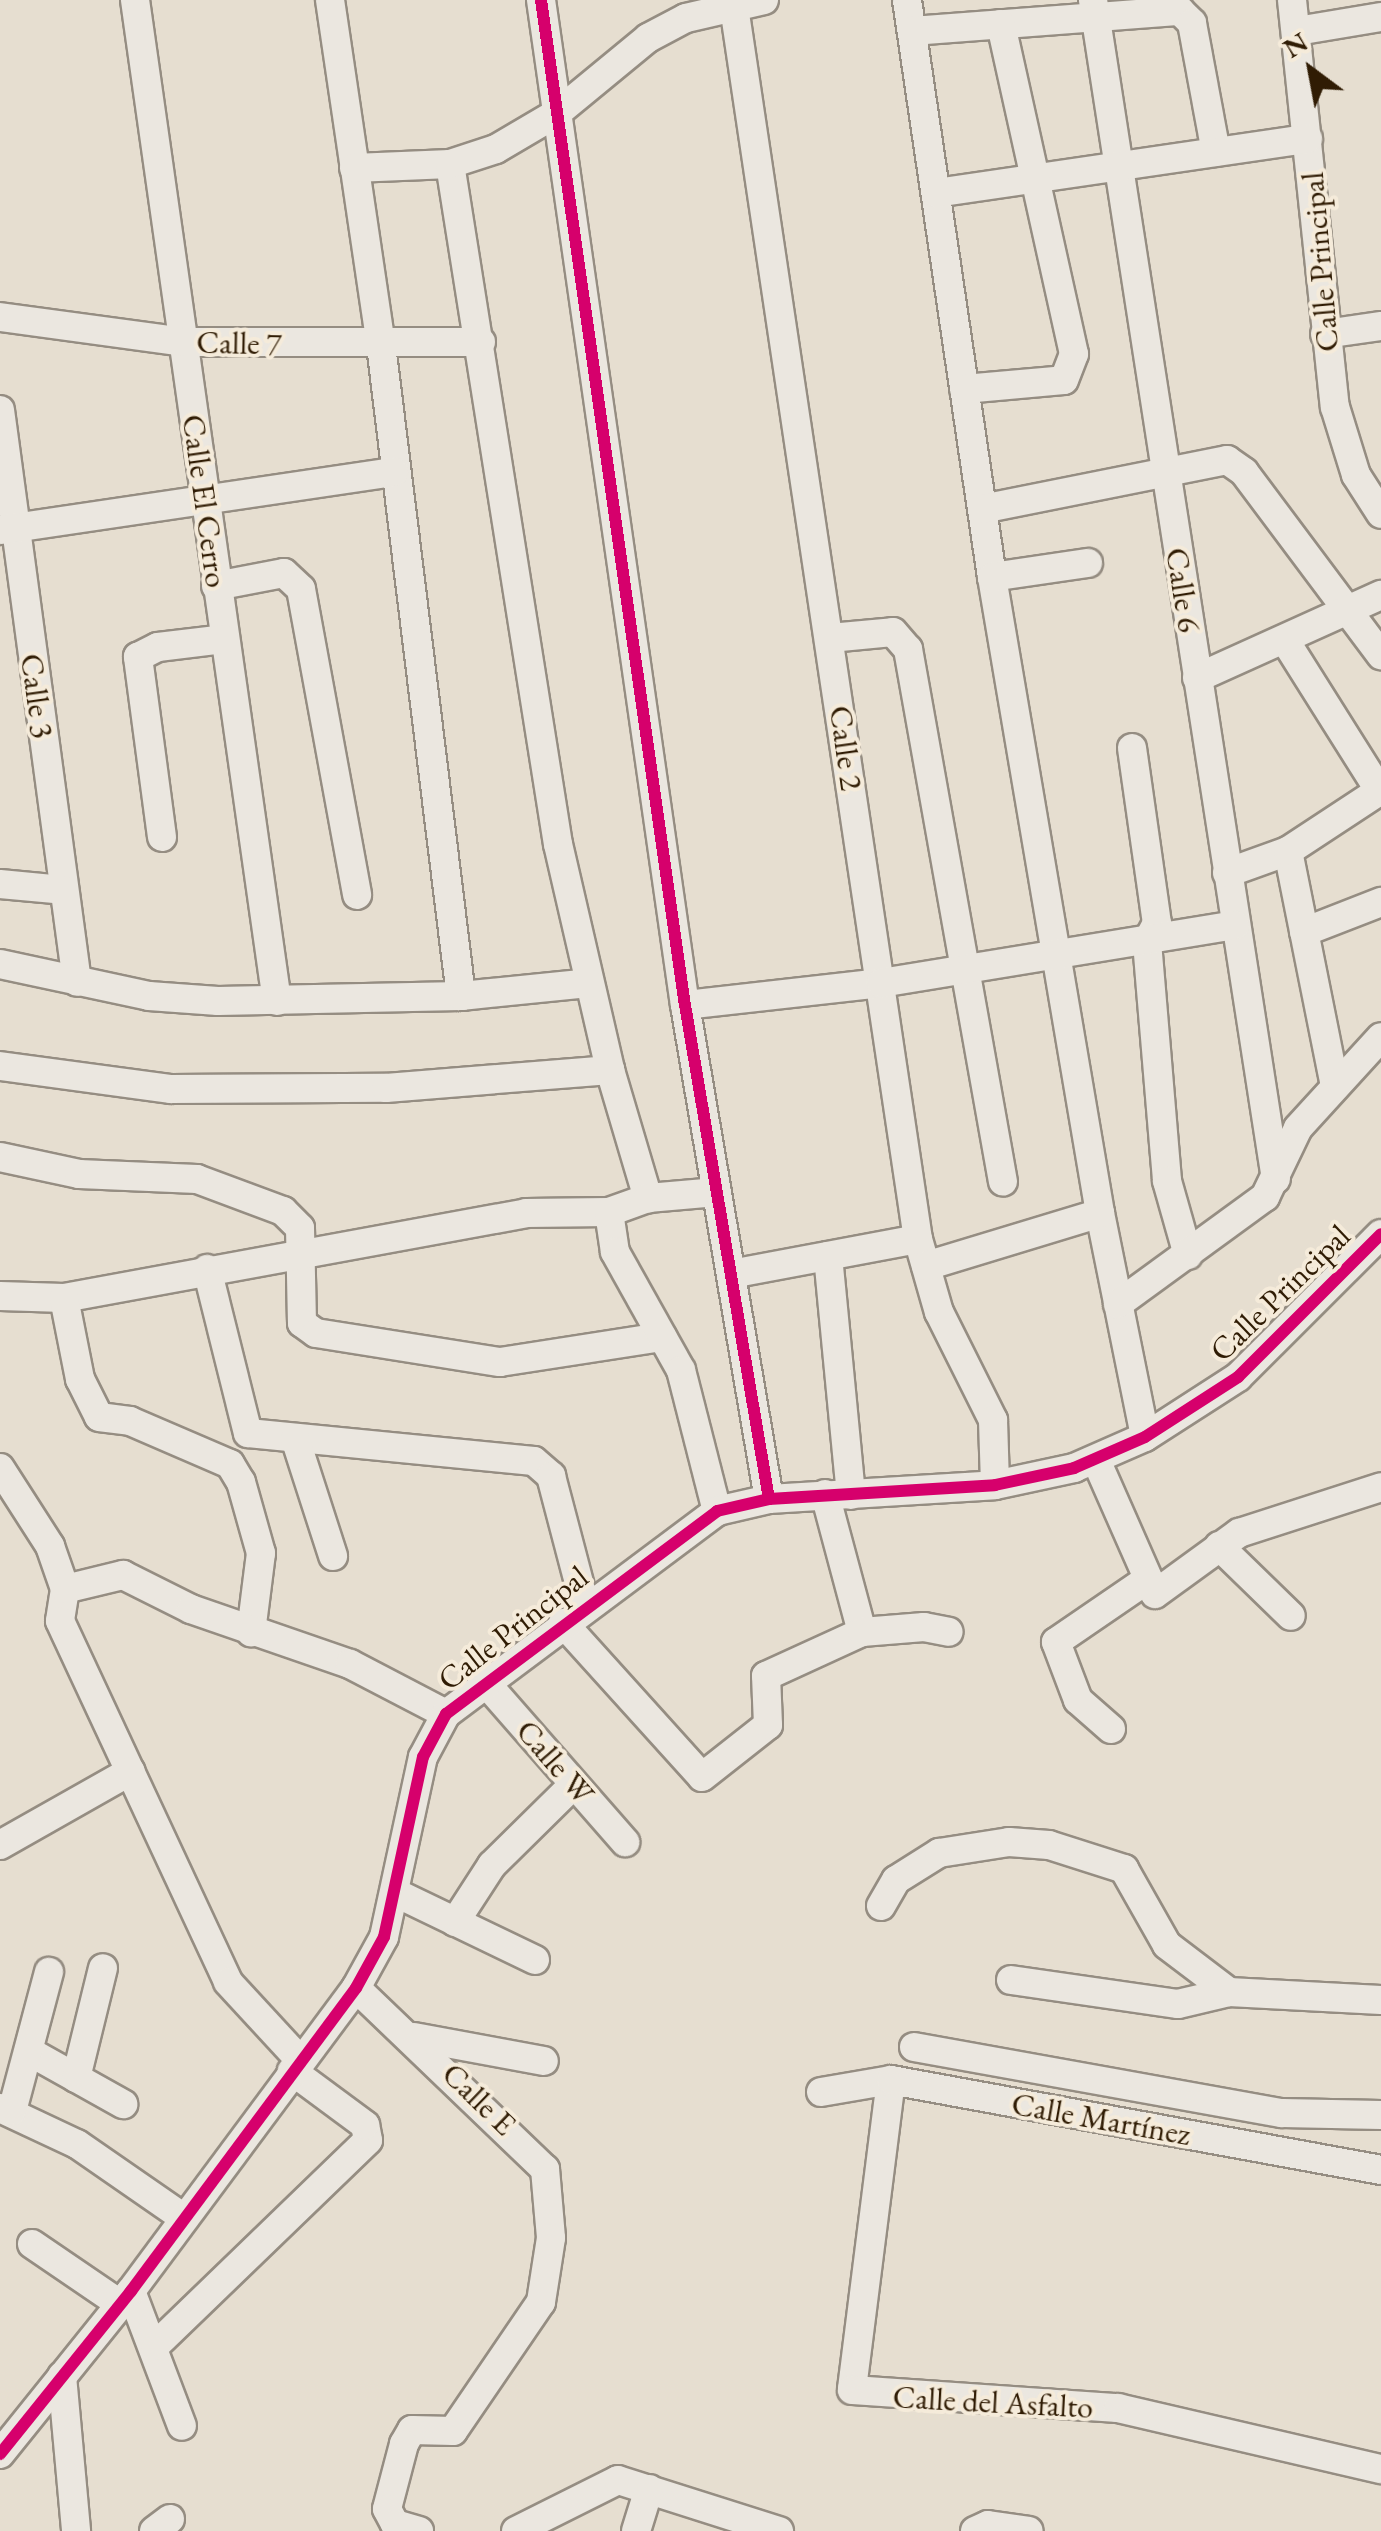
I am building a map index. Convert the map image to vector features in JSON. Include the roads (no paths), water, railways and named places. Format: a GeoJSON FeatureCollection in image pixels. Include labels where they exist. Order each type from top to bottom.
{"type":"FeatureCollection","features":[{"type":"Feature","properties":{"kind":"street","name":"Calle El Cerro"},"geometry":{"type":"LineString","coordinates":[[134,0],[277,1002]]}},
{"type":"Feature","properties":{"kind":"street"},"geometry":{"type":"LineString","coordinates":[[330,0],[381,345],[461,996]]}},
{"type":"Feature","properties":{"kind":"street"},"geometry":{"type":"LineString","coordinates":[[541,0],[685,1005],[769,1500]]}},
{"type":"Feature","properties":{"kind":"street"},"geometry":{"type":"LineString","coordinates":[[354,168],[450,164],[496,149],[557,113],[648,38],[686,18],[734,3],[764,0]]}},
{"type":"Feature","properties":{"kind":"street"},"geometry":{"type":"LineString","coordinates":[[908,0],[992,577],[1100,1213],[1145,1438]]}},
{"type":"Feature","properties":{"kind":"street","name":"Calle Principal"},"geometry":{"type":"LineString","coordinates":[[1292,0],[1324,334],[1342,442],[1381,514]]}},
{"type":"Feature","properties":{"kind":"street","name":"Calle 2"},"geometry":{"type":"LineString","coordinates":[[734,3],[918,1238],[939,1312],[992,1420],[995,1484]]}},
{"type":"Feature","properties":{"kind":"street"},"geometry":{"type":"LineString","coordinates":[[912,31],[1001,24],[1094,8],[1160,9],[1187,16],[1216,152]]}},
{"type":"Feature","properties":{"kind":"street","name":"Calle 6"},"geometry":{"type":"LineString","coordinates":[[1094,8],[1276,1179]]}},
{"type":"Feature","properties":{"kind":"street"},"geometry":{"type":"LineString","coordinates":[[1297,31],[1381,17]]}},
{"type":"Feature","properties":{"kind":"street"},"geometry":{"type":"LineString","coordinates":[[964,389],[1064,380],[1071,373],[1074,354],[1001,24]]}},
{"type":"Feature","properties":{"kind":"street"},"geometry":{"type":"LineString","coordinates":[[936,193],[1308,138]]}},
{"type":"Feature","properties":{"kind":"street"},"geometry":{"type":"LineString","coordinates":[[450,164],[481,342],[528,666],[588,983],[648,1198]]}},
{"type":"Feature","properties":{"kind":"street","name":"Calle 7"},"geometry":{"type":"LineString","coordinates":[[0,317],[185,342],[481,342]]}},
{"type":"Feature","properties":{"kind":"street"},"geometry":{"type":"LineString","coordinates":[[1324,334],[1381,326]]}},
{"type":"Feature","properties":{"kind":"street","name":"Calle 3"},"geometry":{"type":"LineString","coordinates":[[0,410],[8,529],[76,982]]}},
{"type":"Feature","properties":{"kind":"street"},"geometry":{"type":"LineString","coordinates":[[982,510],[1227,460],[1238,464],[1381,654]]}},
{"type":"Feature","properties":{"kind":"street"},"geometry":{"type":"LineString","coordinates":[[8,529],[202,496],[394,472]]}},
{"type":"Feature","properties":{"kind":"street"},"geometry":{"type":"LineString","coordinates":[[992,577],[1088,564]]}},
{"type":"Feature","properties":{"kind":"street"},"geometry":{"type":"LineString","coordinates":[[216,586],[284,572],[301,589],[357,895]]}},
{"type":"Feature","properties":{"kind":"street"},"geometry":{"type":"LineString","coordinates":[[1197,678],[1286,642],[1381,595]]}},
{"type":"Feature","properties":{"kind":"street"},"geometry":{"type":"LineString","coordinates":[[830,638],[893,632],[908,649],[1003,1182]]}},
{"type":"Feature","properties":{"kind":"street"},"geometry":{"type":"LineString","coordinates":[[162,836],[138,657],[158,647],[224,639]]}},
{"type":"Feature","properties":{"kind":"street"},"geometry":{"type":"LineString","coordinates":[[1227,873],[1288,851],[1380,791],[1286,642]]}},
{"type":"Feature","properties":{"kind":"street"},"geometry":{"type":"LineString","coordinates":[[1132,748],[1157,923],[1146,942],[1167,1181],[1188,1255]]}},
{"type":"Feature","properties":{"kind":"street"},"geometry":{"type":"LineString","coordinates":[[1288,851],[1335,1086]]}},
{"type":"Feature","properties":{"kind":"street"},"geometry":{"type":"LineString","coordinates":[[0,884],[63,890]]}},
{"type":"Feature","properties":{"kind":"street"},"geometry":{"type":"LineString","coordinates":[[1304,932],[1381,902]]}},
{"type":"Feature","properties":{"kind":"street"},"geometry":{"type":"LineString","coordinates":[[685,1005],[881,982],[1235,925]]}},
{"type":"Feature","properties":{"kind":"street"},"geometry":{"type":"LineString","coordinates":[[0,964],[149,996],[277,1002],[461,996],[588,983]]}},
{"type":"Feature","properties":{"kind":"street"},"geometry":{"type":"LineString","coordinates":[[1118,1304],[1265,1196],[1298,1128],[1381,1037]]}},
{"type":"Feature","properties":{"kind":"street"},"geometry":{"type":"LineString","coordinates":[[0,1066],[171,1089],[386,1088],[610,1070]]}},
{"type":"Feature","properties":{"kind":"street"},"geometry":{"type":"LineString","coordinates":[[0,1157],[78,1174],[197,1179],[283,1211],[300,1228],[304,1253],[302,1323],[316,1333],[500,1362],[662,1338]]}},
{"type":"Feature","properties":{"kind":"street"},"geometry":{"type":"LineString","coordinates":[[0,1296],[64,1298],[526,1213],[609,1212],[648,1198],[717,1192]]}},
{"type":"Feature","properties":{"kind":"street"},"geometry":{"type":"LineString","coordinates":[[609,1212],[616,1252],[662,1338],[697,1418],[717,1511]]}},
{"type":"Feature","properties":{"kind":"street"},"geometry":{"type":"LineString","coordinates":[[926,1266],[1100,1213]]}},
{"type":"Feature","properties":{"kind":"street","name":"Calle Principal"},"geometry":{"type":"LineString","coordinates":[[1,2450],[126,2298],[356,1988],[398,1894],[423,1757],[446,1714],[717,1511],[769,1500],[995,1484],[1096,1460],[1145,1438],[1238,1377],[1381,1234]]}},
{"type":"Feature","properties":{"kind":"street"},"geometry":{"type":"LineString","coordinates":[[730,1274],[918,1238]]}},
{"type":"Feature","properties":{"kind":"street"},"geometry":{"type":"LineString","coordinates":[[828,1256],[838,1495],[862,1632]]}},
{"type":"Feature","properties":{"kind":"street"},"geometry":{"type":"LineString","coordinates":[[207,1269],[248,1433],[230,1464]]}},
{"type":"Feature","properties":{"kind":"street"},"geometry":{"type":"LineString","coordinates":[[64,1298],[80,1379],[99,1417],[130,1421],[230,1464],[255,1517],[261,1553],[251,1632]]}},
{"type":"Feature","properties":{"kind":"street"},"geometry":{"type":"LineString","coordinates":[[248,1433],[534,1462],[551,1476],[574,1615],[702,1776],[768,1724],[766,1676],[862,1632],[924,1627],[948,1632]]}},
{"type":"Feature","properties":{"kind":"street"},"geometry":{"type":"LineString","coordinates":[[295,1438],[333,1556]]}},
{"type":"Feature","properties":{"kind":"street"},"geometry":{"type":"LineString","coordinates":[[1096,1460],[1145,1581],[1159,1594],[1218,1546],[1286,1512],[1381,1487]]}},
{"type":"Feature","properties":{"kind":"street"},"geometry":{"type":"LineString","coordinates":[[0,1468],[50,1546],[65,1589],[60,1622],[228,1982],[296,2066],[365,2126],[368,2140],[154,2346]]}},
{"type":"Feature","properties":{"kind":"street"},"geometry":{"type":"LineString","coordinates":[[1218,1546],[1291,1616]]}},
{"type":"Feature","properties":{"kind":"street"},"geometry":{"type":"LineString","coordinates":[[65,1589],[124,1576],[251,1632],[350,1664],[446,1714]]}},
{"type":"Feature","properties":{"kind":"street"},"geometry":{"type":"LineString","coordinates":[[1111,1729],[1078,1700],[1056,1642],[1145,1581]]}},
{"type":"Feature","properties":{"kind":"street","name":"Calle W"},"geometry":{"type":"LineString","coordinates":[[485,1682],[625,1842]]}},
{"type":"Feature","properties":{"kind":"street"},"geometry":{"type":"LineString","coordinates":[[0,1846],[131,1771]]}},
{"type":"Feature","properties":{"kind":"street"},"geometry":{"type":"LineString","coordinates":[[455,1922],[492,1864],[574,1784]]}},
{"type":"Feature","properties":{"kind":"street"},"geometry":{"type":"LineString","coordinates":[[880,1906],[896,1880],[939,1853],[1009,1842],[1049,1845],[1124,1869],[1167,1945],[1228,1992]]}},
{"type":"Feature","properties":{"kind":"street"},"geometry":{"type":"LineString","coordinates":[[398,1894],[534,1960]]}},
{"type":"Feature","properties":{"kind":"street"},"geometry":{"type":"LineString","coordinates":[[76,2078],[103,1968]]}},
{"type":"Feature","properties":{"kind":"street"},"geometry":{"type":"LineString","coordinates":[[50,1972],[30,2052],[6,2110],[77,2144],[184,2218]]}},
{"type":"Feature","properties":{"kind":"street"},"geometry":{"type":"LineString","coordinates":[[1011,1980],[1178,2004],[1228,1992],[1381,2000]]}},
{"type":"Feature","properties":{"kind":"street","name":"Calle E"},"geometry":{"type":"LineString","coordinates":[[356,1988],[414,2037],[545,2169],[551,2238],[540,2302],[521,2338],[453,2431],[438,2435],[423,2430],[408,2435],[386,2509],[394,2524],[419,2531]]}},
{"type":"Feature","properties":{"kind":"street"},"geometry":{"type":"LineString","coordinates":[[414,2037],[544,2062]]}},
{"type":"Feature","properties":{"kind":"street"},"geometry":{"type":"LineString","coordinates":[[914,2047],[1282,2113],[1381,2116]]}},
{"type":"Feature","properties":{"kind":"street"},"geometry":{"type":"LineString","coordinates":[[30,2052],[124,2104]]}},
{"type":"Feature","properties":{"kind":"street","name":"Calle Martínez"},"geometry":{"type":"LineString","coordinates":[[822,2092],[891,2080],[1381,2170]]}},
{"type":"Feature","properties":{"kind":"street","name":"Calle del Asfalto"},"geometry":{"type":"LineString","coordinates":[[891,2080],[852,2390],[1118,2408],[1381,2469]]}},
{"type":"Feature","properties":{"kind":"street"},"geometry":{"type":"LineString","coordinates":[[32,2244],[126,2298],[154,2346],[182,2426]]}},
{"type":"Feature","properties":{"kind":"street"},"geometry":{"type":"LineString","coordinates":[[62,2376],[76,2531]]}},
{"type":"Feature","properties":{"kind":"street"},"geometry":{"type":"LineString","coordinates":[[516,2531],[618,2480],[779,2531]]}},
{"type":"Feature","properties":{"kind":"street"},"geometry":{"type":"LineString","coordinates":[[636,2531],[648,2489]]}},
{"type":"Feature","properties":{"kind":"street"},"geometry":{"type":"LineString","coordinates":[[976,2531],[988,2525],[1029,2531]]}}]}
